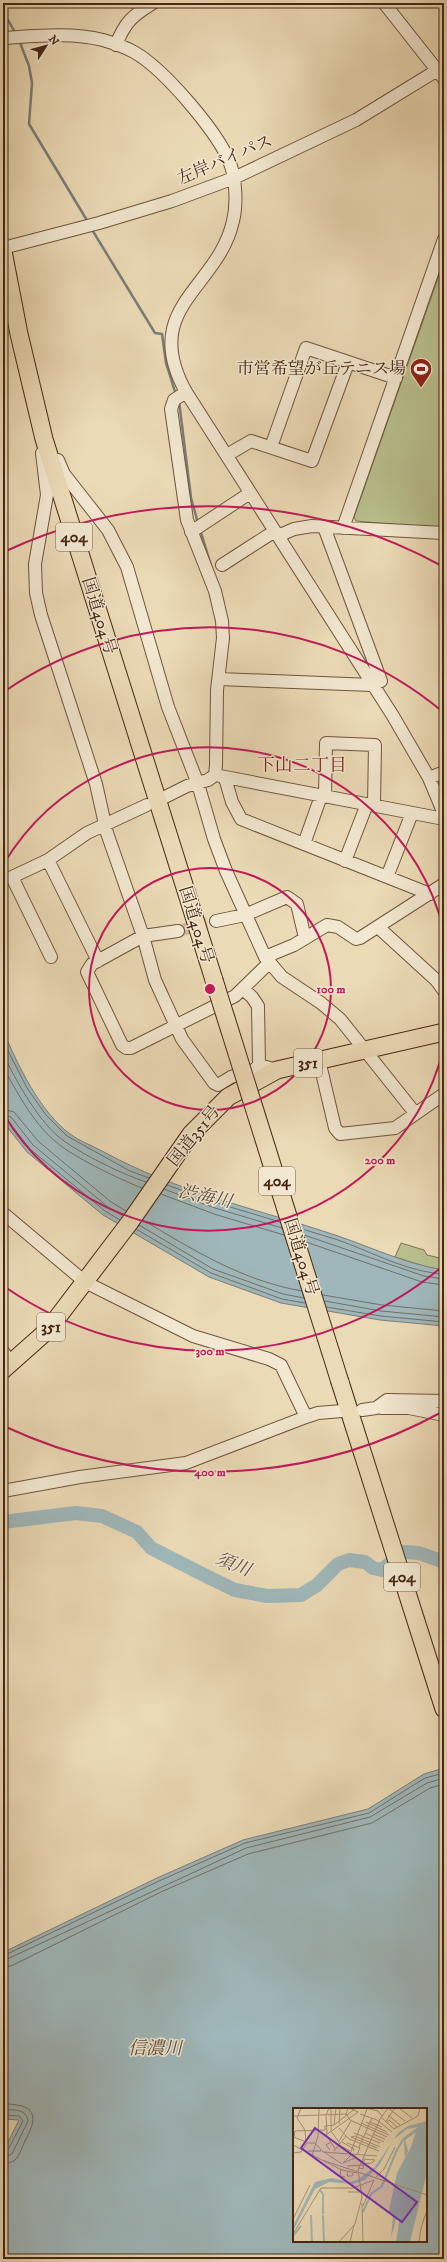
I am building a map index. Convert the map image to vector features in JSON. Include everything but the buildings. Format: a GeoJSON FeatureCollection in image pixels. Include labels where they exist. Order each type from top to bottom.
{"type":"FeatureCollection","features":[{"type":"Feature","properties":{"kind":"highway","name":"国道404号"},"geometry":{"type":"LineString","coordinates":[[3,251],[44,439],[444,1708]]}},
{"type":"Feature","properties":{"kind":"highway","name":"国道351号"},"geometry":{"type":"LineString","coordinates":[[6,1362],[48,1330],[88,1279],[191,1134],[228,1097],[277,1070],[444,1032]]}},
{"type":"Feature","properties":{"kind":"street"},"geometry":{"type":"LineString","coordinates":[[116,45],[133,8],[153,3]]}},
{"type":"Feature","properties":{"kind":"street"},"geometry":{"type":"LineString","coordinates":[[384,3],[442,72]]}},
{"type":"Feature","properties":{"kind":"street"},"geometry":{"type":"LineString","coordinates":[[3,38],[72,36],[90,37],[134,52],[151,64],[184,98],[224,152],[234,178],[234,211],[230,232],[217,257],[182,307],[173,329],[172,356],[176,374],[250,493],[393,716],[429,778],[444,814]]}},
{"type":"Feature","properties":{"kind":"street","name":"左岸バイパス"},"geometry":{"type":"LineString","coordinates":[[3,248],[98,223],[172,201],[234,178],[356,120],[442,72]]}},
{"type":"Feature","properties":{"kind":"street"},"geometry":{"type":"LineString","coordinates":[[343,528],[444,239]]}},
{"type":"Feature","properties":{"kind":"street"},"geometry":{"type":"LineString","coordinates":[[271,447],[306,348],[396,378]]}},
{"type":"Feature","properties":{"kind":"street"},"geometry":{"type":"LineString","coordinates":[[227,455],[251,441],[312,461],[348,363]]}},
{"type":"Feature","properties":{"kind":"street"},"geometry":{"type":"LineString","coordinates":[[30,379],[50,440],[64,474],[108,530],[127,567],[168,707],[198,784],[214,839],[245,914],[267,959],[282,977],[321,1003],[340,1019],[415,1113]]}},
{"type":"Feature","properties":{"kind":"street"},"geometry":{"type":"LineString","coordinates":[[30,379],[47,495],[36,551],[36,593],[47,638],[96,784],[104,824],[143,936],[155,980],[175,1027],[205,1074],[218,1085],[231,1077],[254,1070],[259,1065],[258,1006],[256,1001],[243,989]]}},
{"type":"Feature","properties":{"kind":"street"},"geometry":{"type":"LineString","coordinates":[[186,392],[174,400],[171,409],[182,499],[191,532],[215,591],[222,621],[223,638],[219,679],[220,776],[232,802],[241,819],[430,894]]}},
{"type":"Feature","properties":{"kind":"street"},"geometry":{"type":"LineString","coordinates":[[191,532],[250,493]]}},
{"type":"Feature","properties":{"kind":"street"},"geometry":{"type":"LineString","coordinates":[[219,679],[372,685],[377,684],[382,679],[366,642],[324,526]]}},
{"type":"Feature","properties":{"kind":"street"},"geometry":{"type":"LineString","coordinates":[[222,565],[276,533],[294,529],[324,526],[444,534]]}},
{"type":"Feature","properties":{"kind":"street"},"geometry":{"type":"LineString","coordinates":[[304,844],[323,796],[326,743],[375,745],[371,805],[345,860]]}},
{"type":"Feature","properties":{"kind":"street"},"geometry":{"type":"LineString","coordinates":[[429,778],[444,772]]}},
{"type":"Feature","properties":{"kind":"street"},"geometry":{"type":"LineString","coordinates":[[165,797],[187,786],[198,784],[220,776],[444,819]]}},
{"type":"Feature","properties":{"kind":"street"},"geometry":{"type":"LineString","coordinates":[[51,957],[7,879],[48,860],[87,833],[104,824],[147,805]]}},
{"type":"Feature","properties":{"kind":"street"},"geometry":{"type":"LineString","coordinates":[[387,876],[412,813]]}},
{"type":"Feature","properties":{"kind":"street"},"geometry":{"type":"LineString","coordinates":[[48,860],[98,961]]}},
{"type":"Feature","properties":{"kind":"street"},"geometry":{"type":"LineString","coordinates":[[178,930],[143,936],[92,964],[87,972],[122,1045],[126,1048],[131,1048],[228,1000],[243,989],[267,959],[294,945],[326,925],[338,927],[356,939],[378,927],[444,884]]}},
{"type":"Feature","properties":{"kind":"street"},"geometry":{"type":"LineString","coordinates":[[216,921],[245,914],[287,897],[297,904],[305,938]]}},
{"type":"Feature","properties":{"kind":"street"},"geometry":{"type":"LineString","coordinates":[[378,927],[436,980],[444,991]]}},
{"type":"Feature","properties":{"kind":"street"},"geometry":{"type":"LineString","coordinates":[[319,1060],[335,1128],[340,1134],[395,1128],[444,1094]]}},
{"type":"Feature","properties":{"kind":"street"},"geometry":{"type":"LineString","coordinates":[[259,1065],[277,1070]]}},
{"type":"Feature","properties":{"kind":"street"},"geometry":{"type":"LineString","coordinates":[[3,1213],[88,1279],[193,1336],[276,1361],[286,1372],[306,1417]]}},
{"type":"Feature","properties":{"kind":"street"},"geometry":{"type":"LineString","coordinates":[[376,1408],[387,1400],[444,1401]]}},
{"type":"Feature","properties":{"kind":"street"},"geometry":{"type":"LineString","coordinates":[[362,1410],[376,1408],[408,1408],[444,1415]]}},
{"type":"Feature","properties":{"kind":"street"},"geometry":{"type":"LineString","coordinates":[[3,1491],[80,1477],[186,1463],[318,1413],[342,1412]]}},
{"type":"Feature","properties":{"kind":"green space","name":"市営希望が丘テニス場"},"geometry":{"type":"Polygon","coordinates":[[[444,261],[444,529],[356,521],[354,517],[444,261]]]}},
{"type":"Feature","properties":{"kind":"green space"},"geometry":{"type":"Polygon","coordinates":[[[401,1243],[424,1250],[427,1255],[444,1259],[444,1270],[427,1267],[395,1257],[401,1243]]]}},
{"type":"Feature","properties":{"kind":"water","name":"渋海川"},"geometry":{"type":"Polygon","coordinates":[[[3,1030],[22,1072],[39,1100],[59,1125],[70,1134],[130,1165],[188,1189],[308,1226],[403,1260],[444,1270],[444,1326],[380,1320],[281,1303],[209,1277],[103,1215],[27,1152],[3,1122],[3,1030]]]}},
{"type":"Feature","properties":{"kind":"water","name":"信濃川"},"geometry":{"type":"Polygon","coordinates":[[[444,1768],[444,2259],[3,2259],[3,2152],[19,2120],[3,2119],[4,1952],[157,1878],[243,1840],[368,1809],[424,1774],[444,1768]]]}},
{"type":"Feature","properties":{"kind":"waterway"},"geometry":{"type":"LineString","coordinates":[[3,17],[8,20],[16,34]]}},
{"type":"Feature","properties":{"kind":"waterway"},"geometry":{"type":"LineString","coordinates":[[19,40],[29,66],[32,83],[29,124],[88,222]]}},
{"type":"Feature","properties":{"kind":"waterway"},"geometry":{"type":"LineString","coordinates":[[91,228],[155,333],[162,334],[166,363],[176,395]]}},
{"type":"Feature","properties":{"kind":"waterway"},"geometry":{"type":"LineString","coordinates":[[179,401],[191,498],[198,523]]}},
{"type":"Feature","properties":{"kind":"waterway"},"geometry":{"type":"LineString","coordinates":[[200,529],[212,569]]}},
{"type":"Feature","properties":{"kind":"waterway","name":"須川"},"geometry":{"type":"LineString","coordinates":[[3,1522],[76,1513],[102,1516],[137,1532],[151,1548],[208,1577],[235,1590],[267,1596],[301,1595],[317,1585],[338,1564],[349,1560],[365,1562],[373,1568],[382,1570],[404,1552],[419,1553],[444,1562]]}},
{"type":"Feature","properties":{"kind":"tunnel"},"geometry":{"type":"LineString","coordinates":[[178,931],[216,921]]}},
{"type":"Feature","properties":{"kind":"place","name":"市営希望が丘テニス場"},"geometry":{"type":"Point","coordinates":[421,388]}},
{"type":"Feature","properties":{"kind":"district","name":"下山二丁目"},"geometry":{"type":"Point","coordinates":[302,766]}}]}
